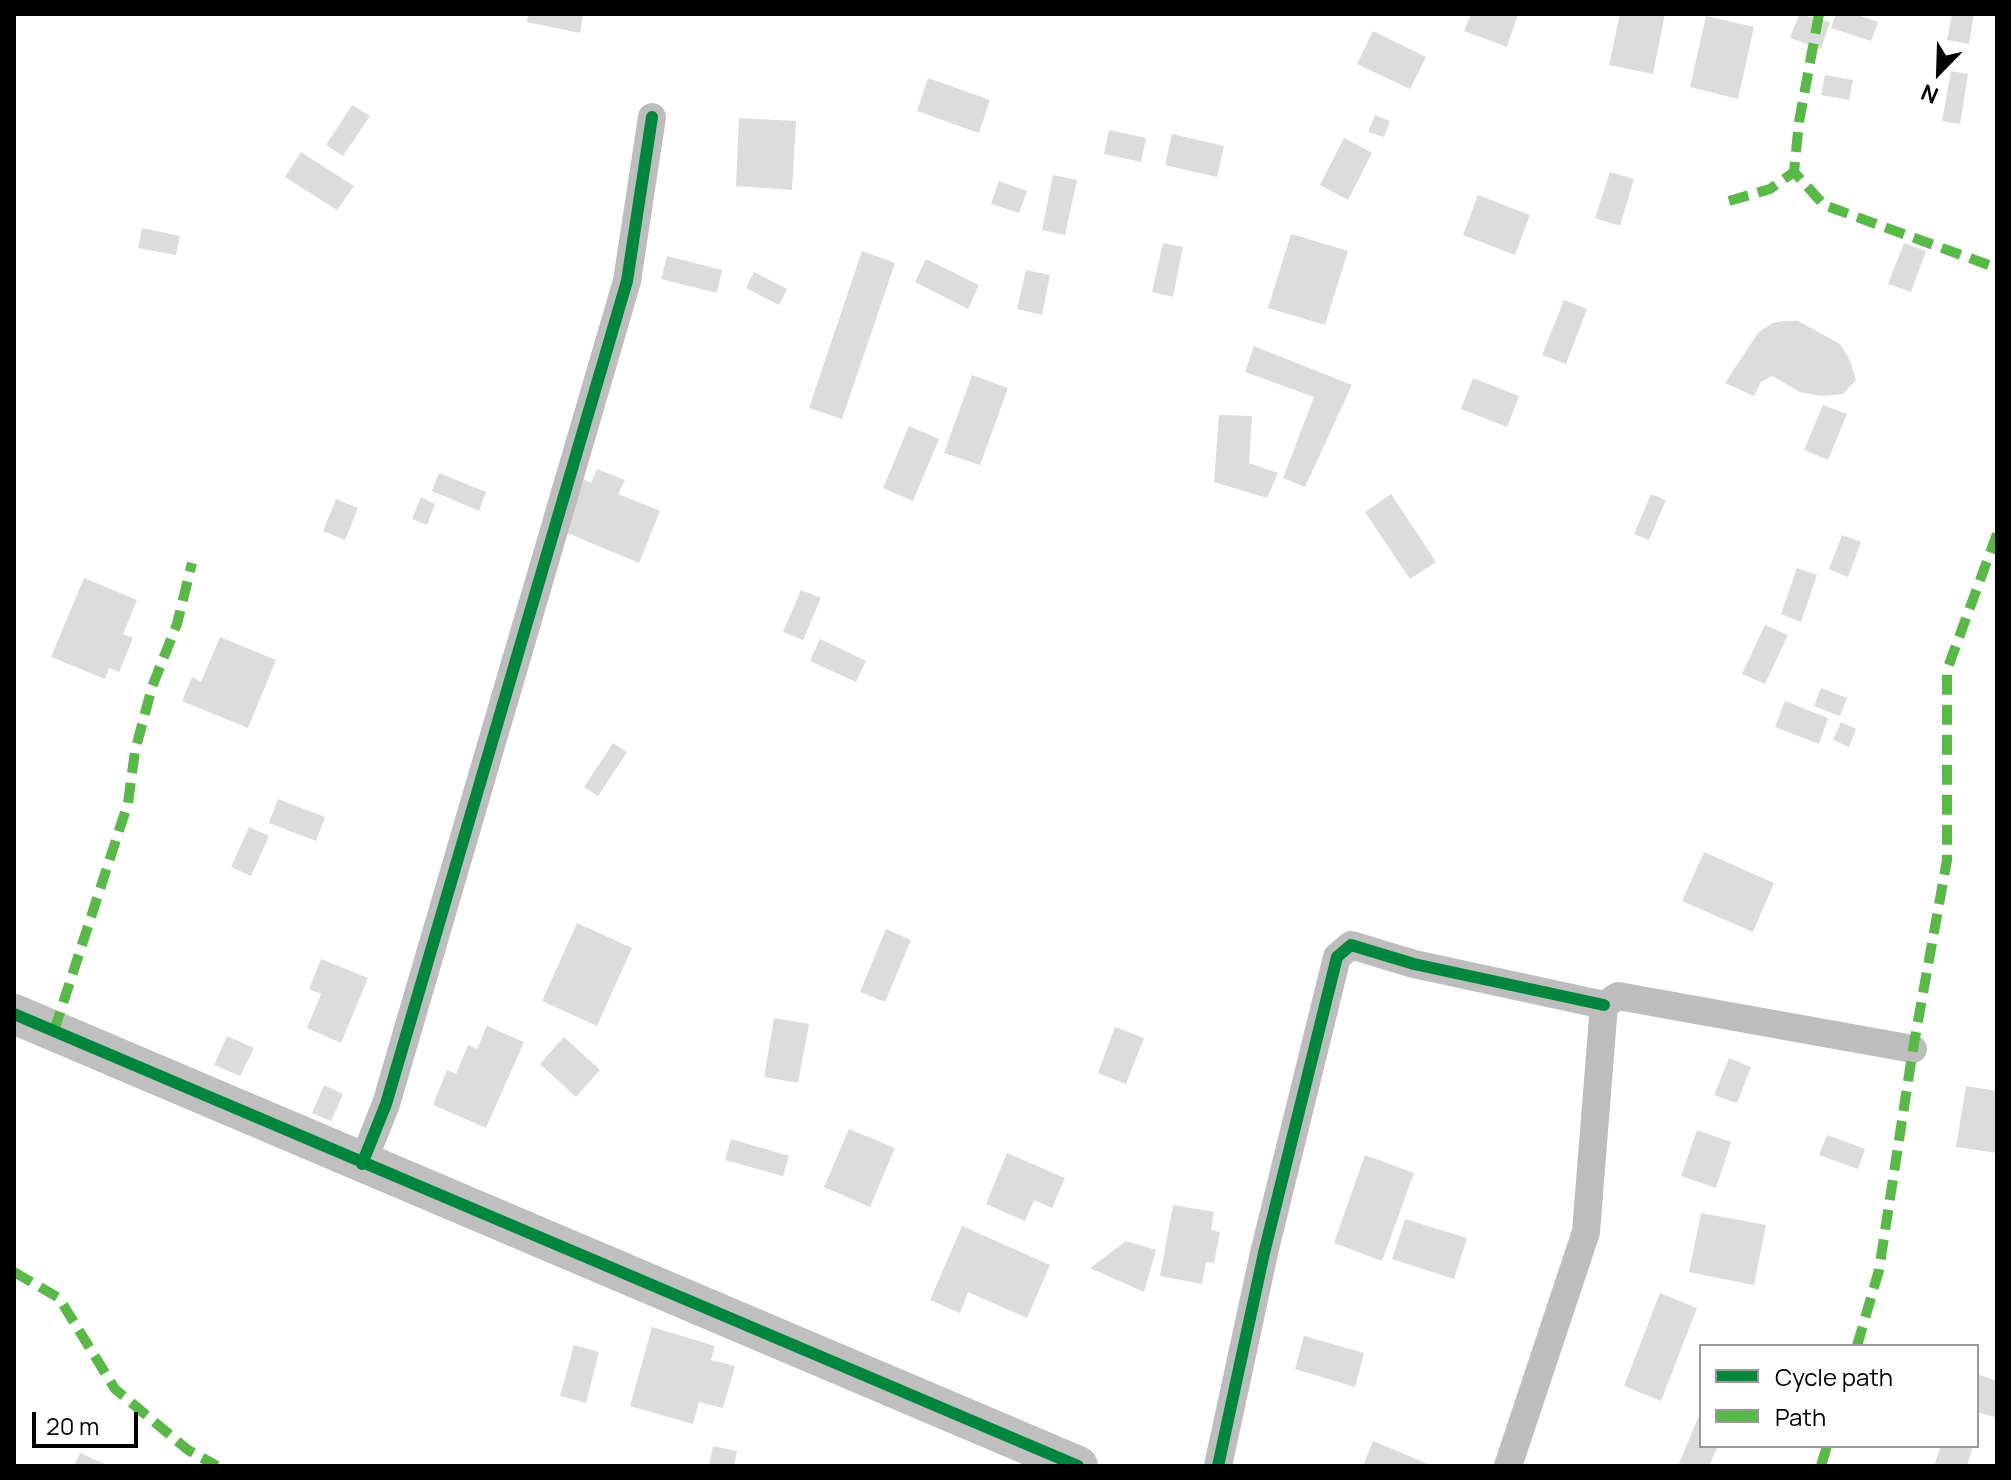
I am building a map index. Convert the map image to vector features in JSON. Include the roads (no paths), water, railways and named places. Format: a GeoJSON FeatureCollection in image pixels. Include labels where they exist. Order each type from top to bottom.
{"type":"FeatureCollection","features":[{"type":"Feature","properties":{"kind":"street"},"geometry":{"type":"LineString","coordinates":[[362,1164],[390,1089],[627,281],[652,117]]}},
{"type":"Feature","properties":{"kind":"street"},"geometry":{"type":"LineString","coordinates":[[1218,1466],[1264,1253],[1337,957],[1351,945],[1414,964],[1604,1005],[1618,996],[1913,1049]]}},
{"type":"Feature","properties":{"kind":"street"},"geometry":{"type":"LineString","coordinates":[[1508,1466],[1586,1232],[1604,1005]]}},
{"type":"Feature","properties":{"kind":"street"},"geometry":{"type":"LineString","coordinates":[[18,1018],[1078,1466]]}}]}
